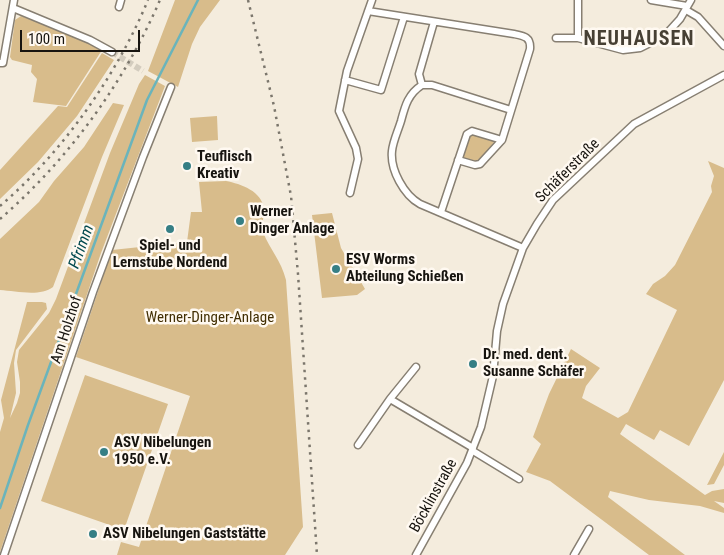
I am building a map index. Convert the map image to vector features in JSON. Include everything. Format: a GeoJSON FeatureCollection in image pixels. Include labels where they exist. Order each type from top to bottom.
{"type":"FeatureCollection","features":[{"type":"Feature","properties":{"kind":"street"},"geometry":{"type":"LineString","coordinates":[[2,63],[14,0]]}},
{"type":"Feature","properties":{"kind":"street"},"geometry":{"type":"LineString","coordinates":[[350,193],[358,159],[356,148],[339,111],[355,45],[372,0]]}},
{"type":"Feature","properties":{"kind":"street"},"geometry":{"type":"LineString","coordinates":[[578,0],[578,38]]}},
{"type":"Feature","properties":{"kind":"street"},"geometry":{"type":"LineString","coordinates":[[651,0],[687,8],[698,17],[724,46]]}},
{"type":"Feature","properties":{"kind":"street"},"geometry":{"type":"LineString","coordinates":[[556,38],[578,38],[624,50],[640,48],[664,36],[675,25],[692,0]]}},
{"type":"Feature","properties":{"kind":"street"},"geometry":{"type":"LineString","coordinates":[[13,8],[90,40],[112,52]]}},
{"type":"Feature","properties":{"kind":"street"},"geometry":{"type":"LineString","coordinates":[[368,11],[526,36],[529,40],[530,49],[502,140],[480,164],[475,165],[458,160]]}},
{"type":"Feature","properties":{"kind":"street"},"geometry":{"type":"LineString","coordinates":[[345,80],[381,90],[404,17]]}},
{"type":"Feature","properties":{"kind":"street"},"geometry":{"type":"LineString","coordinates":[[422,85],[418,74],[434,22]]}},
{"type":"Feature","properties":{"kind":"street","name":"Schäferstraße"},"geometry":{"type":"LineString","coordinates":[[473,450],[487,407],[493,376],[497,330],[503,304],[523,248],[553,200],[634,124],[724,75]]}},
{"type":"Feature","properties":{"kind":"street"},"geometry":{"type":"LineString","coordinates":[[511,110],[432,85],[422,85],[413,91],[407,100],[392,148],[392,159],[398,177],[409,196],[420,204],[523,248]]}},
{"type":"Feature","properties":{"kind":"street","name":"Am Holzhof"},"geometry":{"type":"LineString","coordinates":[[4,555],[93,292],[171,87]]}},
{"type":"Feature","properties":{"kind":"street"},"geometry":{"type":"LineString","coordinates":[[441,212],[466,136],[472,131],[502,140]]}},
{"type":"Feature","properties":{"kind":"street"},"geometry":{"type":"LineString","coordinates":[[358,445],[390,399],[416,367]]}},
{"type":"Feature","properties":{"kind":"street"},"geometry":{"type":"LineString","coordinates":[[390,399],[519,479]]}},
{"type":"Feature","properties":{"kind":"street","name":"Böcklinstraße"},"geometry":{"type":"LineString","coordinates":[[419,554],[473,450]]}},
{"type":"Feature","properties":{"kind":"street"},"geometry":{"type":"LineString","coordinates":[[574,555],[589,529]]}},
{"type":"Feature","properties":{"kind":"green space"},"geometry":{"type":"Polygon","coordinates":[[[175,0],[220,0],[200,27],[192,44],[178,87],[148,71],[175,0]]]}},
{"type":"Feature","properties":{"kind":"green space"},"geometry":{"type":"Polygon","coordinates":[[[21,16],[91,43],[102,50],[66,106],[33,102],[37,79],[31,72],[32,65],[12,60],[10,57],[15,20],[21,16]]]}},
{"type":"Feature","properties":{"kind":"green space"},"geometry":{"type":"Polygon","coordinates":[[[102,53],[114,60],[77,116],[38,162],[0,199],[0,170],[58,106],[67,107],[102,53]]]}},
{"type":"Feature","properties":{"kind":"green space"},"geometry":{"type":"Polygon","coordinates":[[[145,75],[165,86],[101,253],[0,552],[0,432],[4,418],[1,400],[27,302],[46,303],[47,309],[16,350],[14,363],[16,393],[10,418],[20,393],[17,362],[19,350],[49,313],[56,299],[110,153],[139,84],[145,75]]]}},
{"type":"Feature","properties":{"kind":"green space"},"geometry":{"type":"Polygon","coordinates":[[[113,103],[124,105],[102,157],[53,287],[35,293],[0,290],[0,239],[39,202],[54,181],[84,147],[113,103]]]}},
{"type":"Feature","properties":{"kind":"green space"},"geometry":{"type":"Polygon","coordinates":[[[217,116],[218,140],[192,142],[190,118],[217,116]]]}},
{"type":"Feature","properties":{"kind":"green space"},"geometry":{"type":"Polygon","coordinates":[[[473,134],[494,142],[478,163],[463,157],[469,136],[473,134]]]}},
{"type":"Feature","properties":{"kind":"green space"},"geometry":{"type":"Polygon","coordinates":[[[708,161],[724,168],[724,380],[689,446],[660,430],[654,440],[626,424],[620,434],[705,495],[712,491],[724,489],[724,503],[714,501],[724,508],[724,513],[700,506],[649,500],[610,491],[608,497],[685,555],[649,555],[550,481],[526,472],[541,444],[533,437],[549,394],[571,349],[600,368],[586,386],[582,398],[618,418],[628,412],[677,310],[646,294],[653,284],[665,276],[675,265],[712,192],[711,186],[714,176],[708,161]]]}},
{"type":"Feature","properties":{"kind":"green space","name":"Werner-Dinger-Anlage"},"geometry":{"type":"Polygon","coordinates":[[[226,181],[244,186],[259,197],[264,209],[263,232],[286,280],[303,527],[285,555],[117,555],[121,542],[139,547],[190,396],[76,357],[112,250],[187,242],[191,212],[202,212],[199,182],[226,181]]]}},
{"type":"Feature","properties":{"kind":"green space","name":"ESV Worms Abteilung Schießen"},"geometry":{"type":"Polygon","coordinates":[[[332,213],[341,248],[365,289],[357,295],[322,298],[312,215],[332,213]]]}},
{"type":"Feature","properties":{"kind":"green space","name":"ASV Nibelungen 1950 e.V."},"geometry":{"type":"Polygon","coordinates":[[[85,375],[168,404],[124,530],[41,501],[85,375]]]}},
{"type":"Feature","properties":{"kind":"green space"},"geometry":{"type":"Polygon","coordinates":[[[724,452],[724,465],[714,484],[707,485],[724,452]]]}},
{"type":"Feature","properties":{"kind":"waterway","name":"Pfrimm"},"geometry":{"type":"LineString","coordinates":[[0,508],[28,425],[147,100],[198,0]]}},
{"type":"Feature","properties":{"kind":"tunnel"},"geometry":{"type":"LineString","coordinates":[[112,52],[143,71]]}},
{"type":"Feature","properties":{"kind":"railway"},"geometry":{"type":"LineString","coordinates":[[0,206],[45,162],[86,111],[121,56],[148,0]]}},
{"type":"Feature","properties":{"kind":"railway"},"geometry":{"type":"LineString","coordinates":[[0,219],[49,172],[92,119],[129,61],[146,31],[160,0]]}},
{"type":"Feature","properties":{"kind":"railway"},"geometry":{"type":"LineString","coordinates":[[248,0],[274,106],[291,196],[317,555]]}},
{"type":"Feature","properties":{"kind":"place","name":"Teuflisch Kreativ"},"geometry":{"type":"Point","coordinates":[187,166]}},
{"type":"Feature","properties":{"kind":"place","name":"Werner Dinger Anlage"},"geometry":{"type":"Point","coordinates":[240,221]}},
{"type":"Feature","properties":{"kind":"place","name":"Spiel- und Lernstube Nordend"},"geometry":{"type":"Point","coordinates":[170,229]}},
{"type":"Feature","properties":{"kind":"place","name":"ESV Worms Abteilung Schießen"},"geometry":{"type":"Point","coordinates":[336,269]}},
{"type":"Feature","properties":{"kind":"place","name":"Dr. med. dent. Susanne Schäfer"},"geometry":{"type":"Point","coordinates":[473,364]}},
{"type":"Feature","properties":{"kind":"place","name":"ASV Nibelungen 1950 e.V."},"geometry":{"type":"Point","coordinates":[104,452]}},
{"type":"Feature","properties":{"kind":"place","name":"ASV Nibelungen Gaststätte"},"geometry":{"type":"Point","coordinates":[93,534]}},
{"type":"Feature","properties":{"kind":"district","name":"NEUHAUSEN"},"geometry":{"type":"Point","coordinates":[639,40]}}]}
